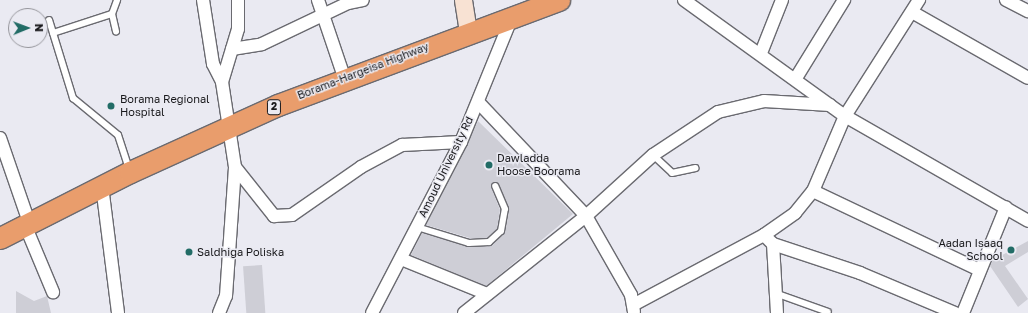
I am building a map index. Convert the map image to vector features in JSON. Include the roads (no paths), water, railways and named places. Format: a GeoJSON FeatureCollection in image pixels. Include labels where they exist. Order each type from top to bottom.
{"type":"FeatureCollection","features":[{"type":"Feature","properties":{"kind":"highway","name":"Borama-Hargeisa Highway"},"geometry":{"type":"LineString","coordinates":[[0,238],[130,172],[229,130],[344,78],[559,0]]}},
{"type":"Feature","properties":{"kind":"street"},"geometry":{"type":"LineString","coordinates":[[203,0],[213,64],[222,82],[235,168],[226,296],[219,313]]}},
{"type":"Feature","properties":{"kind":"street"},"geometry":{"type":"LineString","coordinates":[[222,82],[238,29],[238,0]]}},
{"type":"Feature","properties":{"kind":"street"},"geometry":{"type":"LineString","coordinates":[[318,0],[344,78]]}},
{"type":"Feature","properties":{"kind":"street"},"geometry":{"type":"LineString","coordinates":[[232,49],[262,44],[323,15],[363,0]]}},
{"type":"Feature","properties":{"kind":"street"},"geometry":{"type":"LineString","coordinates":[[463,0],[468,32]]}},
{"type":"Feature","properties":{"kind":"street"},"geometry":{"type":"LineString","coordinates":[[684,0],[796,78],[845,116],[1028,220]]}},
{"type":"Feature","properties":{"kind":"street"},"geometry":{"type":"LineString","coordinates":[[761,53],[782,0]]}},
{"type":"Feature","properties":{"kind":"street"},"geometry":{"type":"LineString","coordinates":[[796,78],[844,0]]}},
{"type":"Feature","properties":{"kind":"street"},"geometry":{"type":"LineString","coordinates":[[478,102],[586,216],[621,276],[634,309],[768,239],[795,213],[812,191],[845,116],[919,0]]}},
{"type":"Feature","properties":{"kind":"street"},"geometry":{"type":"LineString","coordinates":[[1006,0],[1028,11]]}},
{"type":"Feature","properties":{"kind":"street"},"geometry":{"type":"LineString","coordinates":[[912,12],[1028,78]]}},
{"type":"Feature","properties":{"kind":"street","name":"Amoud University Rd"},"geometry":{"type":"LineString","coordinates":[[372,313],[461,142],[512,17]]}},
{"type":"Feature","properties":{"kind":"street"},"geometry":{"type":"LineString","coordinates":[[464,313],[586,216],[653,155],[718,112],[740,104],[788,100],[830,105]]}},
{"type":"Feature","properties":{"kind":"street"},"geometry":{"type":"LineString","coordinates":[[0,138],[27,223],[53,292]]}},
{"type":"Feature","properties":{"kind":"street"},"geometry":{"type":"LineString","coordinates":[[235,168],[268,211],[284,217],[386,152],[422,142],[461,142]]}},
{"type":"Feature","properties":{"kind":"street"},"geometry":{"type":"LineString","coordinates":[[102,186],[118,313]]}},
{"type":"Feature","properties":{"kind":"street"},"geometry":{"type":"LineString","coordinates":[[812,191],[979,270]]}},
{"type":"Feature","properties":{"kind":"street"},"geometry":{"type":"LineString","coordinates":[[963,313],[979,270],[1006,207]]}},
{"type":"Feature","properties":{"kind":"street"},"geometry":{"type":"LineString","coordinates":[[768,239],[776,293],[777,313]]}},
{"type":"Feature","properties":{"kind":"street"},"geometry":{"type":"LineString","coordinates":[[768,239],[860,273],[955,313]]}},
{"type":"Feature","properties":{"kind":"street"},"geometry":{"type":"LineString","coordinates":[[401,259],[487,294]]}},
{"type":"Feature","properties":{"kind":"lane"},"geometry":{"type":"LineString","coordinates":[[116,32],[112,14],[117,0]]}},
{"type":"Feature","properties":{"kind":"lane"},"geometry":{"type":"LineString","coordinates":[[53,33],[112,14]]}},
{"type":"Feature","properties":{"kind":"lane"},"geometry":{"type":"LineString","coordinates":[[49,20],[73,98],[118,135],[130,172]]}},
{"type":"Feature","properties":{"kind":"lane"},"geometry":{"type":"LineString","coordinates":[[653,155],[672,173],[695,168]]}},
{"type":"Feature","properties":{"kind":"lane"},"geometry":{"type":"LineString","coordinates":[[417,227],[469,243],[489,242],[502,232],[505,209],[495,186]]}},
{"type":"Feature","properties":{"kind":"lane"},"geometry":{"type":"LineString","coordinates":[[776,293],[828,312]]}},
{"type":"Feature","properties":{"kind":"place","name":"Borama Regional Hospital"},"geometry":{"type":"Point","coordinates":[111,106]}},
{"type":"Feature","properties":{"kind":"place","name":"Dawladda Hoose Boorama"},"geometry":{"type":"Point","coordinates":[489,165]}},
{"type":"Feature","properties":{"kind":"place","name":"Aadan Isaaq School"},"geometry":{"type":"Point","coordinates":[1011,250]}},
{"type":"Feature","properties":{"kind":"place","name":"Saldhiga Poliska"},"geometry":{"type":"Point","coordinates":[189,252]}}]}
